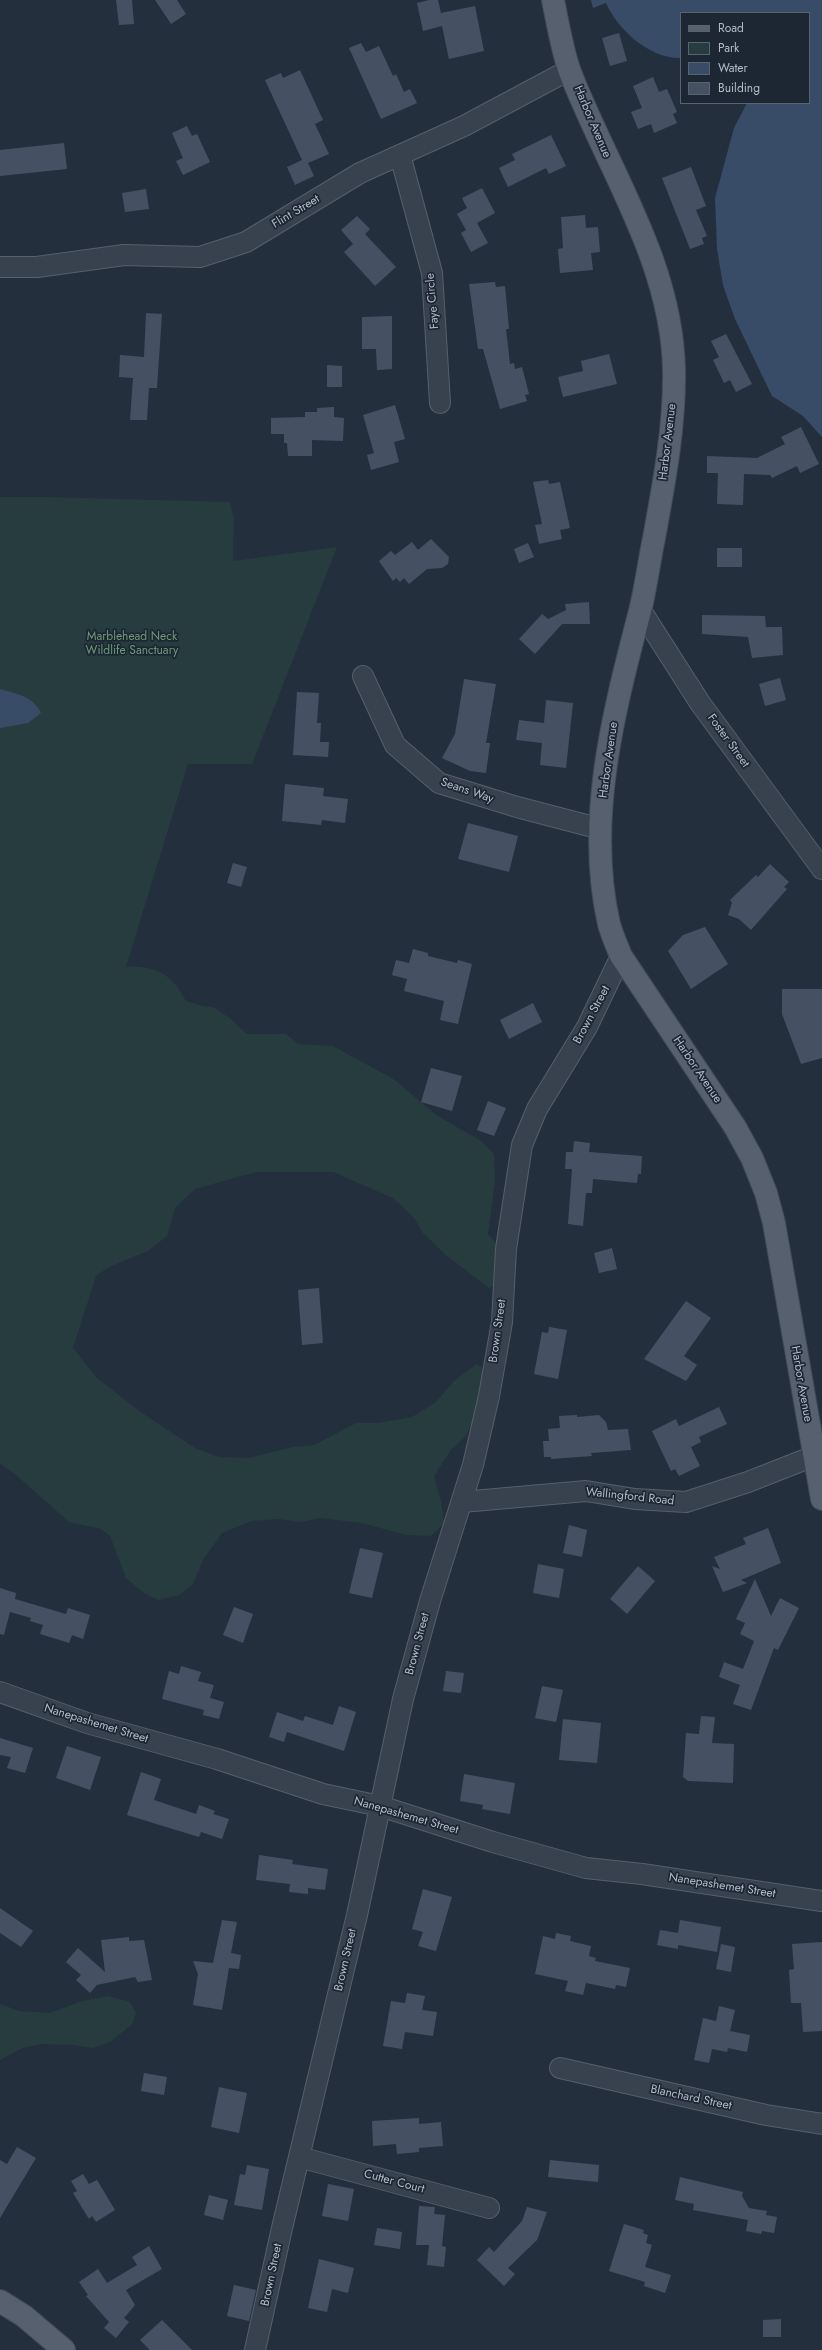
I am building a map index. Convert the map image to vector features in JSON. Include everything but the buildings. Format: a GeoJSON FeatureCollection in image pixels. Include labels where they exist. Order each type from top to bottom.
{"type":"FeatureCollection","features":[{"type":"Feature","properties":{"kind":"main road","name":"Harbor Avenue"},"geometry":{"type":"LineString","coordinates":[[553,0],[570,70],[645,238],[663,291],[670,326],[674,369],[673,409],[660,503],[640,609],[625,661],[611,732],[601,828],[600,864],[610,925],[621,956],[735,1127],[752,1158],[766,1193],[774,1223],[818,1456],[822,1498]]}},
{"type":"Feature","properties":{"kind":"main road"},"geometry":{"type":"LineString","coordinates":[[0,2301],[24,2316],[64,2350]]}},
{"type":"Feature","properties":{"kind":"street","name":"Flint Street"},"geometry":{"type":"LineString","coordinates":[[0,267],[37,267],[124,255],[200,257],[246,242],[360,173],[464,126],[570,70]]}},
{"type":"Feature","properties":{"kind":"street","name":"Faye Circle"},"geometry":{"type":"LineString","coordinates":[[400,155],[432,273],[440,404]]}},
{"type":"Feature","properties":{"kind":"street","name":"Foster Street"},"geometry":{"type":"LineString","coordinates":[[640,609],[700,703],[822,869]]}},
{"type":"Feature","properties":{"kind":"street","name":"Seans Way"},"geometry":{"type":"LineString","coordinates":[[363,676],[394,745],[439,783],[517,807],[601,828]]}},
{"type":"Feature","properties":{"kind":"street","name":"Brown Street"},"geometry":{"type":"LineString","coordinates":[[255,2350],[299,2157],[357,1915],[403,1699],[430,1600],[462,1502],[489,1396],[500,1329],[506,1249],[522,1145],[537,1109],[587,1027],[621,956]]}},
{"type":"Feature","properties":{"kind":"street","name":"Wallingford Road"},"geometry":{"type":"LineString","coordinates":[[462,1502],[586,1491],[635,1499],[686,1502],[748,1482],[818,1456]]}},
{"type":"Feature","properties":{"kind":"street","name":"Nanepashemet Street"},"geometry":{"type":"LineString","coordinates":[[0,1692],[87,1724],[217,1759],[323,1794],[380,1806],[494,1842],[586,1868],[642,1874],[822,1901]]}},
{"type":"Feature","properties":{"kind":"street","name":"Blanchard Street"},"geometry":{"type":"LineString","coordinates":[[560,2068],[766,2115],[822,2124]]}},
{"type":"Feature","properties":{"kind":"street","name":"Cutter Court"},"geometry":{"type":"LineString","coordinates":[[299,2157],[489,2208]]}},
{"type":"Feature","properties":{"kind":"green space","name":"Marblehead Neck Wildlife Sanctuary"},"geometry":{"type":"Polygon","coordinates":[[[0,497],[230,502],[234,518],[233,561],[337,547],[252,764],[188,764],[126,967],[146,968],[162,973],[175,984],[186,1001],[202,1006],[213,1007],[231,1019],[247,1034],[286,1034],[298,1044],[333,1046],[395,1080],[436,1115],[481,1141],[494,1154],[495,1181],[488,1234],[501,1250],[497,1285],[489,1288],[447,1256],[423,1233],[414,1218],[393,1198],[333,1172],[256,1172],[195,1189],[175,1208],[167,1236],[148,1251],[109,1267],[96,1276],[73,1348],[98,1379],[142,1413],[195,1448],[219,1457],[248,1458],[293,1447],[314,1445],[356,1423],[378,1423],[412,1417],[436,1402],[454,1381],[476,1364],[487,1370],[481,1405],[465,1437],[451,1450],[434,1476],[441,1501],[444,1523],[431,1536],[406,1535],[362,1523],[320,1518],[301,1522],[279,1519],[252,1521],[222,1533],[203,1560],[193,1584],[179,1595],[158,1600],[144,1593],[126,1578],[110,1536],[101,1529],[69,1522],[15,1474],[0,1464],[0,497]]]}},
{"type":"Feature","properties":{"kind":"green space"},"geometry":{"type":"Polygon","coordinates":[[[108,1996],[130,2002],[136,2013],[132,2024],[110,2042],[92,2048],[73,2045],[41,2044],[23,2048],[0,2060],[0,2004],[19,2011],[50,2013],[82,2001],[108,1996]]]}},
{"type":"Feature","properties":{"kind":"water"},"geometry":{"type":"Polygon","coordinates":[[[591,0],[822,0],[822,437],[803,416],[772,396],[735,319],[723,285],[717,249],[715,198],[734,128],[746,104],[810,104],[810,12],[680,12],[680,58],[658,54],[636,41],[618,23],[606,3],[593,8],[591,0]]]}},
{"type":"Feature","properties":{"kind":"water"},"geometry":{"type":"Polygon","coordinates":[[[0,689],[24,696],[38,707],[41,713],[28,723],[0,728],[0,689]]]}}]}
